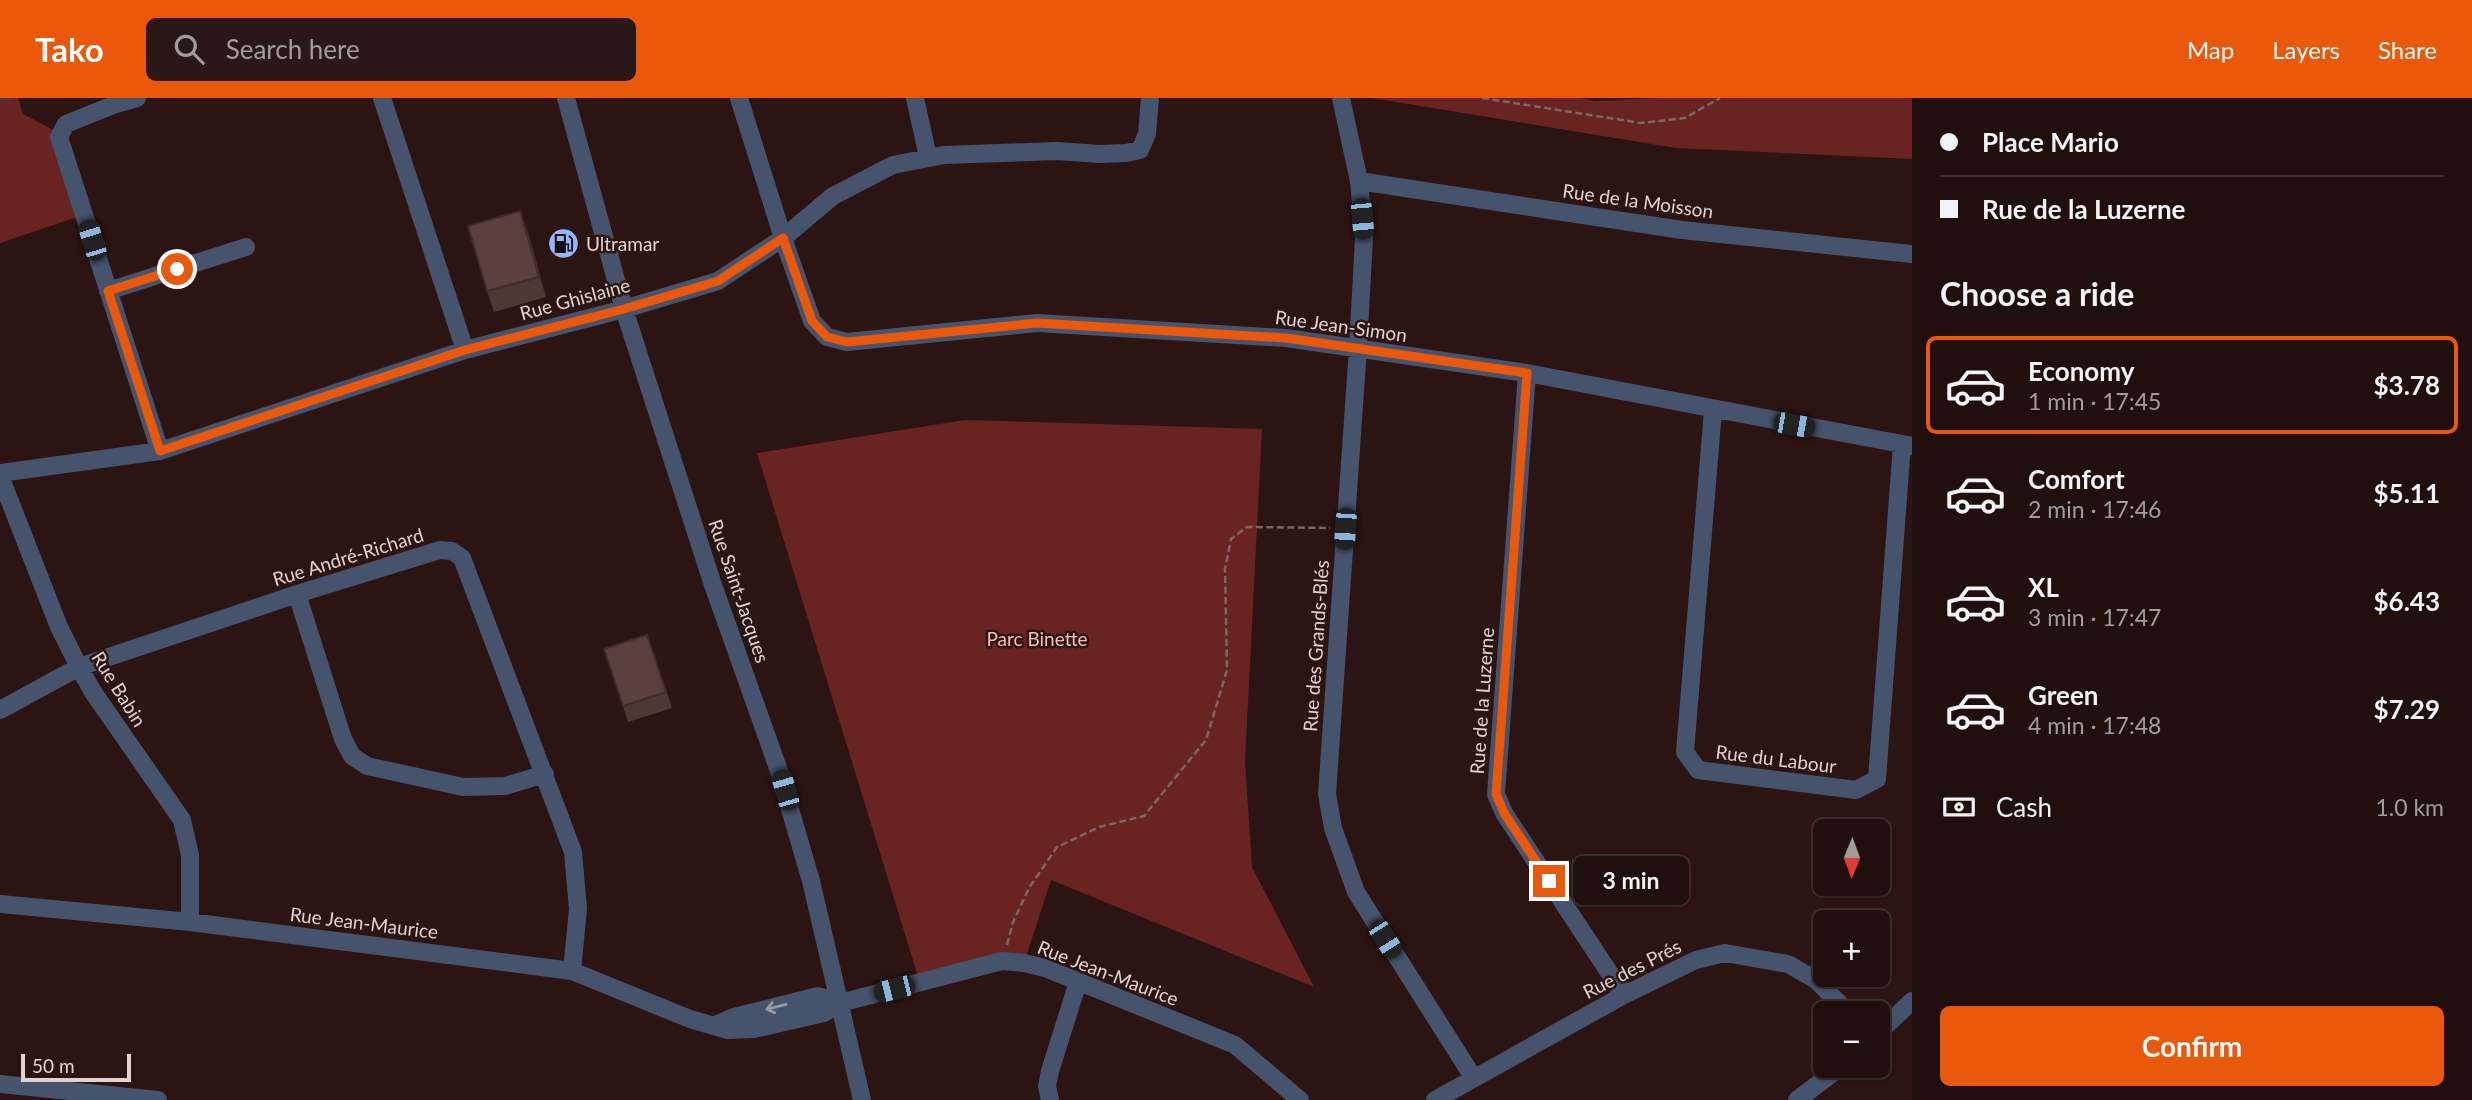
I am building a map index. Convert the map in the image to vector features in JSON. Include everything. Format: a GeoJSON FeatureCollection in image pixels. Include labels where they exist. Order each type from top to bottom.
{"type":"FeatureCollection","features":[{"type":"Feature","properties":{"kind":"street"},"geometry":{"type":"LineString","coordinates":[[137,98],[66,124],[60,137],[160,451]]}},
{"type":"Feature","properties":{"kind":"street"},"geometry":{"type":"LineString","coordinates":[[382,98],[465,350]]}},
{"type":"Feature","properties":{"kind":"street","name":"Rue Saint-Jacques"},"geometry":{"type":"LineString","coordinates":[[566,98],[624,309],[712,582],[778,768],[811,881],[862,1100]]}},
{"type":"Feature","properties":{"kind":"street","name":"Rue Jean-Simon"},"geometry":{"type":"LineString","coordinates":[[739,98],[812,321],[827,337],[847,342],[1037,323],[1286,338],[1527,373],[1907,445]]}},
{"type":"Feature","properties":{"kind":"street"},"geometry":{"type":"LineString","coordinates":[[915,98],[928,156]]}},
{"type":"Feature","properties":{"kind":"street","name":"Rue Ghislaine"},"geometry":{"type":"LineString","coordinates":[[0,475],[160,451],[465,350],[624,309],[718,281],[783,238],[833,196],[894,165],[928,156],[1057,151],[1099,154],[1140,150],[1147,134],[1150,98]]}},
{"type":"Feature","properties":{"kind":"street","name":"Rue des Grands-Blés"},"geometry":{"type":"LineString","coordinates":[[1341,98],[1359,181],[1364,238],[1327,794],[1333,828],[1356,892],[1473,1077]]}},
{"type":"Feature","properties":{"kind":"street","name":"Rue de la Moisson"},"geometry":{"type":"LineString","coordinates":[[1359,181],[1682,230],[1912,254]]}},
{"type":"Feature","properties":{"kind":"street"},"geometry":{"type":"LineString","coordinates":[[108,291],[246,247]]}},
{"type":"Feature","properties":{"kind":"street","name":"Rue de la Luzerne"},"geometry":{"type":"LineString","coordinates":[[1527,373],[1496,794],[1504,813],[1624,995]]}},
{"type":"Feature","properties":{"kind":"street","name":"Rue du Labour"},"geometry":{"type":"LineString","coordinates":[[1713,410],[1685,751],[1698,770],[1856,789],[1877,779],[1907,445]]}},
{"type":"Feature","properties":{"kind":"street","name":"Rue Babin"},"geometry":{"type":"LineString","coordinates":[[0,475],[59,627],[79,667],[93,692],[182,820],[190,855],[190,922]]}},
{"type":"Feature","properties":{"kind":"street","name":"Rue André-Richard"},"geometry":{"type":"LineString","coordinates":[[0,710],[79,667],[297,594],[440,550],[453,551],[462,558],[573,852],[578,909],[572,971]]}},
{"type":"Feature","properties":{"kind":"street"},"geometry":{"type":"LineString","coordinates":[[297,594],[343,739],[352,756],[367,766],[463,787],[505,786],[545,774]]}},
{"type":"Feature","properties":{"kind":"street","name":"Rue Jean-Maurice"},"geometry":{"type":"LineString","coordinates":[[0,904],[190,922],[572,971],[713,1026],[734,1017],[818,996],[840,1003],[1002,961],[1024,962],[1236,1045],[1300,1100]]}},
{"type":"Feature","properties":{"kind":"street","name":"Rue des Prés"},"geometry":{"type":"LineString","coordinates":[[1435,1100],[1624,995],[1696,960],[1725,953],[1788,964],[1816,979],[1837,1001]]}},
{"type":"Feature","properties":{"kind":"street"},"geometry":{"type":"LineString","coordinates":[[1050,1100],[1047,1086],[1050,1071],[1078,982]]}},
{"type":"Feature","properties":{"kind":"street"},"geometry":{"type":"LineString","coordinates":[[1890,1022],[1912,1001]]}},
{"type":"Feature","properties":{"kind":"street"},"geometry":{"type":"LineString","coordinates":[[1797,1100],[1826,1078]]}},
{"type":"Feature","properties":{"kind":"street"},"geometry":{"type":"LineString","coordinates":[[0,1084],[158,1100]]}},
{"type":"Feature","properties":{"kind":"path"},"geometry":{"type":"LineString","coordinates":[[1482,98],[1641,123],[1685,118],[1720,98]]}},
{"type":"Feature","properties":{"kind":"path"},"geometry":{"type":"LineString","coordinates":[[1002,961],[1013,922],[1029,888],[1057,847],[1099,827],[1144,816],[1206,740],[1227,670],[1224,569],[1231,539],[1247,527],[1345,529]]}},
{"type":"Feature","properties":{"kind":"green space"},"geometry":{"type":"Polygon","coordinates":[[[0,98],[18,98],[23,114],[59,133],[80,216],[0,243],[0,98]]]}},
{"type":"Feature","properties":{"kind":"green space"},"geometry":{"type":"Polygon","coordinates":[[[1372,98],[1580,98],[1595,101],[1660,98],[1912,98],[1912,159],[1676,148],[1372,98]]]}},
{"type":"Feature","properties":{"kind":"green space","name":"Parc Binette"},"geometry":{"type":"Polygon","coordinates":[[[965,420],[1262,429],[1245,761],[1252,867],[1314,987],[1051,880],[1024,963],[920,983],[757,453],[965,420]]]}},
{"type":"Feature","properties":{"kind":"building"},"geometry":{"type":"Polygon","coordinates":[[[520,211],[539,277],[487,291],[468,226],[520,211]]]}},
{"type":"Feature","properties":{"kind":"building"},"geometry":{"type":"Polygon","coordinates":[[[647,635],[666,692],[623,706],[604,649],[647,635]]]}},
{"type":"Feature","properties":{"kind":"place","name":"Ultramar"},"geometry":{"type":"Point","coordinates":[563,244]}},
{"type":"Feature","properties":{"kind":"route"},"geometry":{"type":"LineString","coordinates":[[177,269],[108,291],[160,451],[465,350],[624,309],[718,281],[783,238],[812,321],[827,337],[847,342],[1037,323],[1286,338],[1527,373],[1496,794],[1504,813],[1549,881]]}}]}
